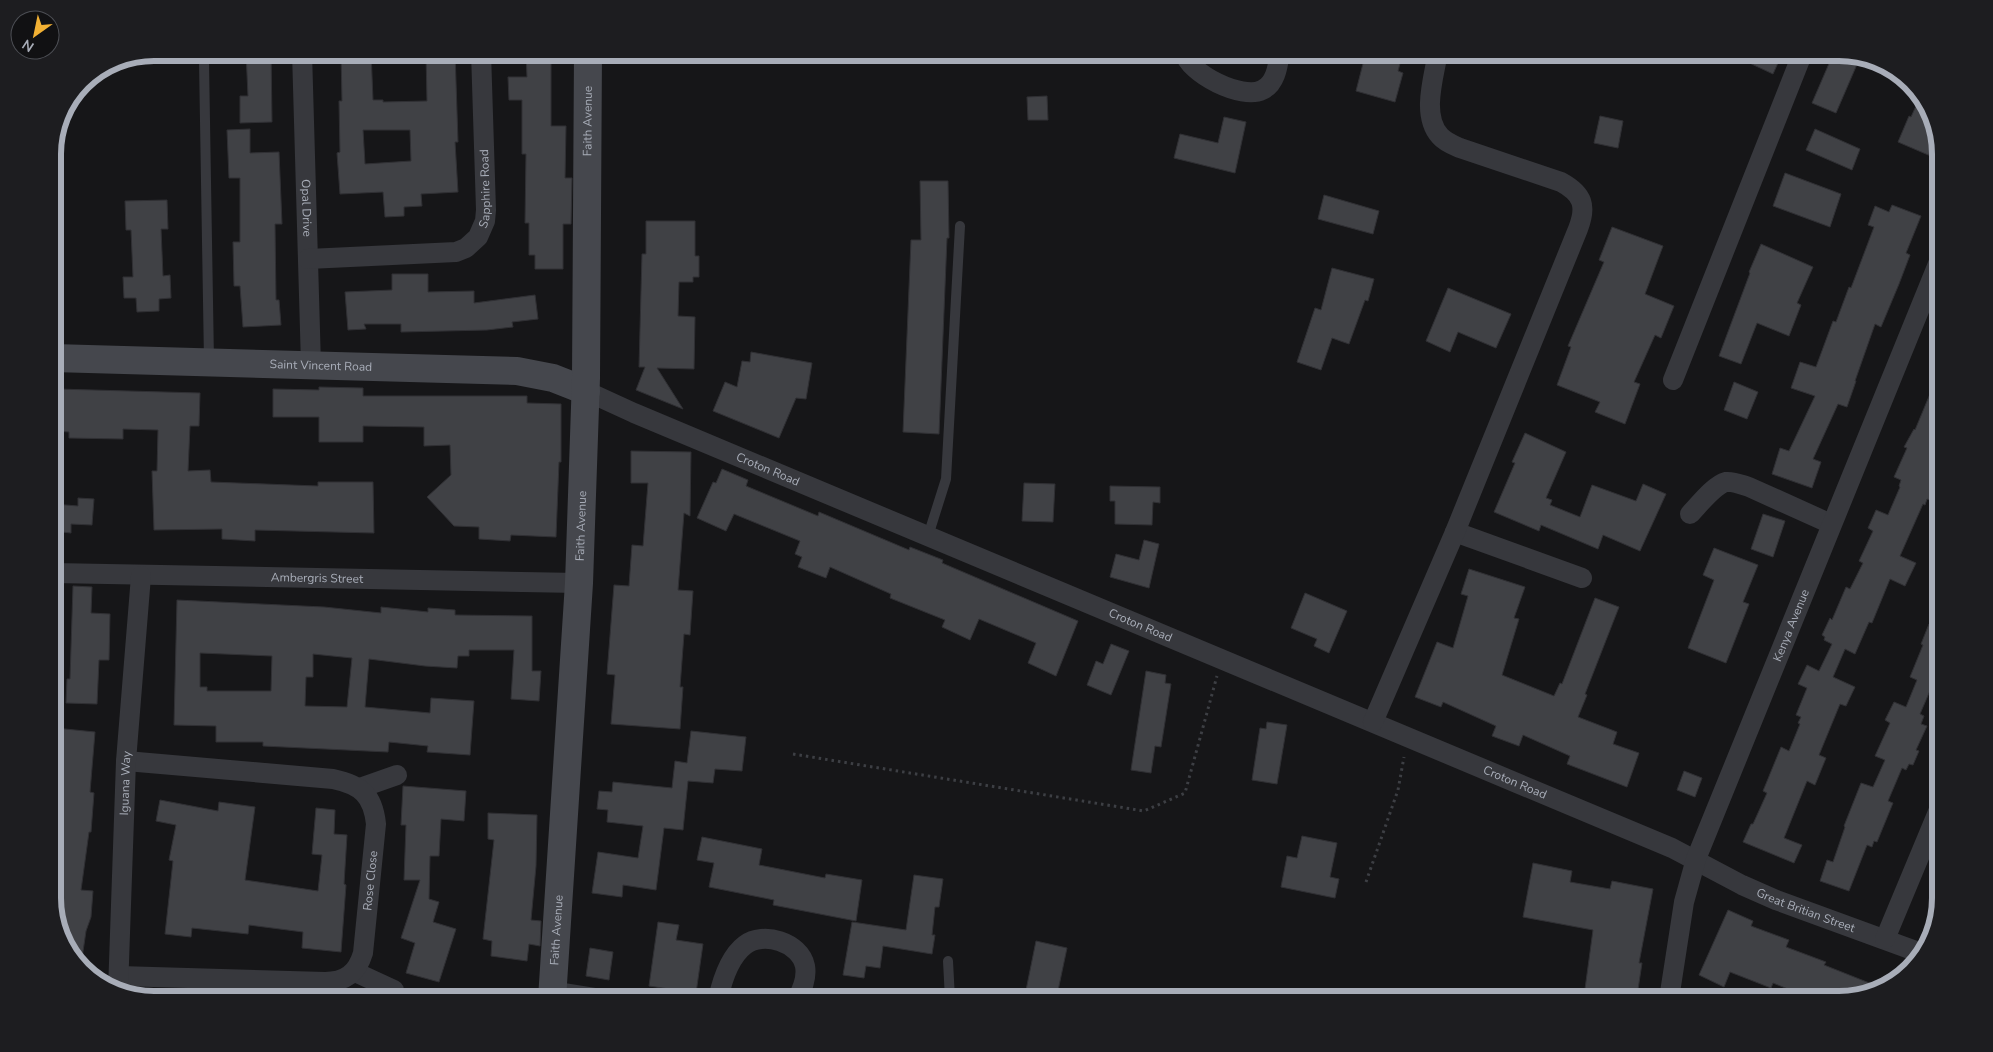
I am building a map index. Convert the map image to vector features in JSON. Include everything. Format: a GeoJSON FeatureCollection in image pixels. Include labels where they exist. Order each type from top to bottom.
{"type":"FeatureCollection","features":[{"type":"Feature","properties":{"kind":"street","name":"Opal Drive"},"geometry":{"type":"LineString","coordinates":[[302,61],[310,365]]}},
{"type":"Feature","properties":{"kind":"street","name":"Sapphire Road"},"geometry":{"type":"LineString","coordinates":[[308,259],[443,253],[466,248],[478,237],[485,221],[486,210],[482,61]]}},
{"type":"Feature","properties":{"kind":"street","name":"Faith Avenue"},"geometry":{"type":"LineString","coordinates":[[552,991],[580,583],[586,392],[588,61]]}},
{"type":"Feature","properties":{"kind":"street"},"geometry":{"type":"LineString","coordinates":[[1186,61],[1206,77],[1236,89],[1256,92],[1263,90],[1270,84],[1278,61]]}},
{"type":"Feature","properties":{"kind":"street"},"geometry":{"type":"LineString","coordinates":[[1373,722],[1454,532],[1578,230],[1583,211],[1581,200],[1575,191],[1561,182],[1460,148],[1444,140],[1439,135],[1433,125],[1430,102],[1437,61]]}},
{"type":"Feature","properties":{"kind":"street"},"geometry":{"type":"LineString","coordinates":[[1673,380],[1799,61]]}},
{"type":"Feature","properties":{"kind":"street","name":"Kenya Avenue"},"geometry":{"type":"LineString","coordinates":[[1670,991],[1684,902],[1696,859],[1831,524],[1932,303]]}},
{"type":"Feature","properties":{"kind":"street","name":"Saint Vincent Road"},"geometry":{"type":"LineString","coordinates":[[61,358],[517,371],[553,378],[586,392]]}},
{"type":"Feature","properties":{"kind":"street","name":"Croton Road"},"geometry":{"type":"LineString","coordinates":[[586,392],[634,414],[1408,736],[1696,859]]}},
{"type":"Feature","properties":{"kind":"street"},"geometry":{"type":"LineString","coordinates":[[1690,514],[1717,486],[1726,482],[1749,487],[1831,524]]}},
{"type":"Feature","properties":{"kind":"street"},"geometry":{"type":"LineString","coordinates":[[1454,532],[1582,578]]}},
{"type":"Feature","properties":{"kind":"street","name":"Ambergris Street"},"geometry":{"type":"LineString","coordinates":[[61,573],[580,583]]}},
{"type":"Feature","properties":{"kind":"street","name":"Iguana Way"},"geometry":{"type":"LineString","coordinates":[[118,983],[126,761],[141,576]]}},
{"type":"Feature","properties":{"kind":"street"},"geometry":{"type":"LineString","coordinates":[[126,761],[333,779],[360,788],[397,775]]}},
{"type":"Feature","properties":{"kind":"street","name":"Rose Close"},"geometry":{"type":"LineString","coordinates":[[355,972],[361,960],[364,947],[376,824],[371,803],[365,792],[360,788]]}},
{"type":"Feature","properties":{"kind":"street"},"geometry":{"type":"LineString","coordinates":[[1885,939],[1932,826]]}},
{"type":"Feature","properties":{"kind":"street","name":"Great Britian Street"},"geometry":{"type":"LineString","coordinates":[[1696,859],[1742,885],[1776,900],[1915,951]]}},
{"type":"Feature","properties":{"kind":"street"},"geometry":{"type":"LineString","coordinates":[[720,991],[723,981],[737,953],[751,942],[767,938],[779,941],[800,956],[805,966],[804,979],[800,991]]}},
{"type":"Feature","properties":{"kind":"street"},"geometry":{"type":"LineString","coordinates":[[118,983],[333,982],[345,979],[355,972],[394,990]]}},
{"type":"Feature","properties":{"kind":"lane"},"geometry":{"type":"LineString","coordinates":[[204,61],[209,362]]}},
{"type":"Feature","properties":{"kind":"lane"},"geometry":{"type":"LineString","coordinates":[[928,536],[946,479],[960,226]]}},
{"type":"Feature","properties":{"kind":"lane"},"geometry":{"type":"LineString","coordinates":[[948,961],[950,991]]}},
{"type":"Feature","properties":{"kind":"path"},"geometry":{"type":"LineString","coordinates":[[793,754],[1144,811],[1185,793],[1222,659]]}},
{"type":"Feature","properties":{"kind":"path"},"geometry":{"type":"LineString","coordinates":[[1366,882],[1398,790],[1408,736]]}},
{"type":"Feature","properties":{"kind":"building"},"geometry":{"type":"Polygon","coordinates":[[[246,61],[271,61],[272,122],[240,123],[240,96],[248,96],[246,61]]]}},
{"type":"Feature","properties":{"kind":"building"},"geometry":{"type":"Polygon","coordinates":[[[341,61],[371,61],[373,100],[383,100],[383,102],[427,101],[426,61],[455,61],[458,142],[455,142],[458,192],[421,194],[422,206],[404,207],[404,216],[385,217],[383,192],[340,194],[337,153],[340,152],[339,101],[342,101],[341,61]],[[363,130],[365,164],[411,161],[410,130],[363,130]]]}},
{"type":"Feature","properties":{"kind":"building"},"geometry":{"type":"Polygon","coordinates":[[[526,61],[551,61],[551,126],[566,126],[565,178],[572,178],[571,224],[563,224],[563,269],[535,269],[535,255],[529,255],[529,223],[525,223],[526,154],[522,154],[522,100],[509,100],[508,77],[527,77],[526,61]]]}},
{"type":"Feature","properties":{"kind":"building"},"geometry":{"type":"Polygon","coordinates":[[[1364,61],[1401,61],[1398,71],[1403,73],[1395,102],[1356,91],[1364,61]]]}},
{"type":"Feature","properties":{"kind":"building"},"geometry":{"type":"Polygon","coordinates":[[[1745,61],[1779,61],[1773,74],[1745,61]]]}},
{"type":"Feature","properties":{"kind":"building"},"geometry":{"type":"Polygon","coordinates":[[[1830,61],[1858,63],[1836,113],[1812,103],[1830,61]]]}},
{"type":"Feature","properties":{"kind":"building"},"geometry":{"type":"Polygon","coordinates":[[[1047,96],[1048,120],[1028,120],[1027,97],[1047,96]]]}},
{"type":"Feature","properties":{"kind":"building"},"geometry":{"type":"Polygon","coordinates":[[[1917,104],[1927,124],[1932,157],[1898,142],[1909,116],[1911,117],[1917,104]]]}},
{"type":"Feature","properties":{"kind":"building"},"geometry":{"type":"Polygon","coordinates":[[[1600,116],[1623,121],[1618,148],[1594,143],[1600,116]]]}},
{"type":"Feature","properties":{"kind":"building"},"geometry":{"type":"Polygon","coordinates":[[[1224,117],[1246,122],[1235,173],[1174,158],[1180,134],[1218,143],[1224,117]]]}},
{"type":"Feature","properties":{"kind":"building"},"geometry":{"type":"Polygon","coordinates":[[[250,129],[250,153],[279,152],[282,224],[275,224],[276,300],[279,300],[281,325],[243,327],[240,286],[234,286],[233,242],[240,242],[240,178],[229,178],[227,130],[250,129]]]}},
{"type":"Feature","properties":{"kind":"building"},"geometry":{"type":"Polygon","coordinates":[[[1815,129],[1860,149],[1852,170],[1806,150],[1815,129]]]}},
{"type":"Feature","properties":{"kind":"building"},"geometry":{"type":"Polygon","coordinates":[[[1785,173],[1841,194],[1830,227],[1773,206],[1785,173]]]}},
{"type":"Feature","properties":{"kind":"building"},"geometry":{"type":"Polygon","coordinates":[[[920,181],[948,181],[949,238],[947,238],[939,434],[903,432],[911,240],[921,240],[920,181]]]}},
{"type":"Feature","properties":{"kind":"building"},"geometry":{"type":"Polygon","coordinates":[[[1324,195],[1379,211],[1373,234],[1318,219],[1324,195]]]}},
{"type":"Feature","properties":{"kind":"building"},"geometry":{"type":"Polygon","coordinates":[[[167,200],[168,229],[161,229],[163,276],[170,275],[171,298],[159,299],[159,311],[137,312],[136,298],[124,298],[123,277],[133,277],[131,230],[126,230],[125,201],[167,200]]]}},
{"type":"Feature","properties":{"kind":"building"},"geometry":{"type":"Polygon","coordinates":[[[1892,205],[1921,216],[1906,253],[1910,255],[1881,327],[1875,324],[1847,407],[1838,404],[1813,459],[1821,462],[1812,488],[1772,474],[1780,448],[1789,451],[1815,396],[1791,388],[1800,362],[1816,367],[1833,321],[1836,322],[1849,287],[1851,288],[1874,227],[1868,225],[1875,206],[1889,212],[1892,205]]]}},
{"type":"Feature","properties":{"kind":"building"},"geometry":{"type":"Polygon","coordinates":[[[646,221],[695,221],[695,256],[699,256],[699,277],[693,277],[693,282],[679,282],[678,316],[695,317],[694,369],[657,368],[683,409],[636,390],[645,367],[639,367],[642,254],[646,254],[646,221]]]}},
{"type":"Feature","properties":{"kind":"building"},"geometry":{"type":"Polygon","coordinates":[[[1612,227],[1663,246],[1645,294],[1674,306],[1661,338],[1655,335],[1634,382],[1640,384],[1625,424],[1595,412],[1600,402],[1557,385],[1571,347],[1568,346],[1604,262],[1599,260],[1612,227]]]}},
{"type":"Feature","properties":{"kind":"building"},"geometry":{"type":"Polygon","coordinates":[[[1761,244],[1813,267],[1797,303],[1801,305],[1789,336],[1757,323],[1741,364],[1719,356],[1761,244]]]}},
{"type":"Feature","properties":{"kind":"building"},"geometry":{"type":"Polygon","coordinates":[[[1332,268],[1374,279],[1368,301],[1365,300],[1349,344],[1332,338],[1321,370],[1297,362],[1315,308],[1321,310],[1332,268]]]}},
{"type":"Feature","properties":{"kind":"building"},"geometry":{"type":"Polygon","coordinates":[[[392,274],[428,274],[428,292],[474,291],[474,303],[535,295],[538,319],[512,322],[513,327],[487,330],[401,332],[401,324],[364,324],[366,329],[348,330],[345,292],[392,290],[392,274]]]}},
{"type":"Feature","properties":{"kind":"building"},"geometry":{"type":"Polygon","coordinates":[[[1448,288],[1511,314],[1496,348],[1458,332],[1450,352],[1426,341],[1448,288]]]}},
{"type":"Feature","properties":{"kind":"building"},"geometry":{"type":"Polygon","coordinates":[[[751,352],[812,363],[806,399],[796,398],[779,438],[713,411],[725,382],[737,387],[742,361],[750,362],[751,352]]]}},
{"type":"Feature","properties":{"kind":"building"},"geometry":{"type":"Polygon","coordinates":[[[1734,382],[1758,392],[1747,419],[1724,410],[1734,382]]]}},
{"type":"Feature","properties":{"kind":"building"},"geometry":{"type":"Polygon","coordinates":[[[319,387],[363,388],[363,396],[527,396],[527,403],[561,404],[561,462],[559,462],[556,537],[511,535],[510,541],[479,539],[479,527],[454,526],[427,497],[451,475],[450,445],[424,446],[424,427],[363,426],[363,442],[319,442],[319,417],[273,417],[273,389],[319,390],[319,387]]]}},
{"type":"Feature","properties":{"kind":"building"},"geometry":{"type":"Polygon","coordinates":[[[61,389],[200,393],[199,426],[190,426],[188,471],[210,470],[211,482],[318,486],[318,482],[373,482],[374,533],[255,530],[255,541],[222,539],[222,529],[154,530],[152,471],[157,471],[158,430],[123,429],[123,439],[69,438],[69,432],[61,431],[61,389]]]}},
{"type":"Feature","properties":{"kind":"building"},"geometry":{"type":"Polygon","coordinates":[[[1932,389],[1932,473],[1930,477],[1932,478],[1932,501],[1927,499],[1925,505],[1923,504],[1900,556],[1916,563],[1905,586],[1890,579],[1872,623],[1869,622],[1855,654],[1845,649],[1833,677],[1855,687],[1846,706],[1840,704],[1819,755],[1826,758],[1815,785],[1807,781],[1784,838],[1802,845],[1794,863],[1743,842],[1767,793],[1763,791],[1781,747],[1789,751],[1800,724],[1798,723],[1801,717],[1796,715],[1807,688],[1798,684],[1807,665],[1819,671],[1832,644],[1824,640],[1825,637],[1822,635],[1830,618],[1832,620],[1846,587],[1850,589],[1863,563],[1859,561],[1873,531],[1868,528],[1876,510],[1888,515],[1900,487],[1901,480],[1894,477],[1907,448],[1904,447],[1915,430],[1932,389]]]}},
{"type":"Feature","properties":{"kind":"building"},"geometry":{"type":"Polygon","coordinates":[[[1525,433],[1566,452],[1546,498],[1552,500],[1550,505],[1580,517],[1592,485],[1636,501],[1643,484],[1666,494],[1640,551],[1603,535],[1598,549],[1541,525],[1539,531],[1494,512],[1515,463],[1512,462],[1525,433]]]}},
{"type":"Feature","properties":{"kind":"building"},"geometry":{"type":"Polygon","coordinates":[[[631,451],[691,452],[690,516],[684,513],[678,590],[693,591],[690,635],[684,634],[680,687],[683,687],[680,729],[611,724],[615,675],[607,674],[614,585],[629,586],[632,545],[643,546],[648,483],[631,483],[631,451]]]}},
{"type":"Feature","properties":{"kind":"building"},"geometry":{"type":"Polygon","coordinates":[[[722,469],[748,480],[746,486],[818,516],[819,512],[909,550],[910,547],[943,560],[942,563],[1078,621],[1056,676],[1028,663],[1036,643],[979,619],[970,640],[942,627],[945,620],[890,598],[891,594],[830,567],[826,578],[798,567],[802,557],[795,554],[800,541],[734,514],[726,531],[697,518],[713,482],[716,483],[722,469]]]}},
{"type":"Feature","properties":{"kind":"building"},"geometry":{"type":"Polygon","coordinates":[[[1024,483],[1055,484],[1053,522],[1022,521],[1024,483]]]}},
{"type":"Feature","properties":{"kind":"building"},"geometry":{"type":"Polygon","coordinates":[[[1110,486],[1160,487],[1160,503],[1153,502],[1152,525],[1115,524],[1115,501],[1110,501],[1110,486]]]}},
{"type":"Feature","properties":{"kind":"building"},"geometry":{"type":"Polygon","coordinates":[[[78,498],[94,499],[92,525],[71,524],[71,533],[61,532],[61,505],[78,506],[78,498]]]}},
{"type":"Feature","properties":{"kind":"building"},"geometry":{"type":"Polygon","coordinates":[[[1763,514],[1785,521],[1773,557],[1751,549],[1763,514]]]}},
{"type":"Feature","properties":{"kind":"building"},"geometry":{"type":"Polygon","coordinates":[[[1144,540],[1159,544],[1149,588],[1110,577],[1116,554],[1139,560],[1144,540]]]}},
{"type":"Feature","properties":{"kind":"building"},"geometry":{"type":"Polygon","coordinates":[[[1714,548],[1758,565],[1743,602],[1749,604],[1726,663],[1688,648],[1714,580],[1703,575],[1714,548]]]}},
{"type":"Feature","properties":{"kind":"building"},"geometry":{"type":"Polygon","coordinates":[[[1469,569],[1525,587],[1514,618],[1519,619],[1502,675],[1554,696],[1560,683],[1562,684],[1595,598],[1619,607],[1578,717],[1617,732],[1613,744],[1639,753],[1627,787],[1567,764],[1570,756],[1523,735],[1519,746],[1492,736],[1496,726],[1443,702],[1441,707],[1415,697],[1437,642],[1453,648],[1468,596],[1461,594],[1469,569]]]}},
{"type":"Feature","properties":{"kind":"building"},"geometry":{"type":"Polygon","coordinates":[[[73,586],[92,587],[91,613],[110,614],[109,660],[99,660],[97,704],[66,703],[67,679],[70,679],[73,586]]]}},
{"type":"Feature","properties":{"kind":"building"},"geometry":{"type":"Polygon","coordinates":[[[1305,593],[1347,611],[1329,653],[1314,646],[1317,639],[1291,628],[1305,593]]]}},
{"type":"Feature","properties":{"kind":"building"},"geometry":{"type":"Polygon","coordinates":[[[177,600],[324,607],[381,613],[381,607],[428,612],[428,608],[455,610],[455,615],[532,616],[532,671],[541,671],[539,701],[511,699],[514,650],[469,650],[469,656],[458,656],[457,668],[369,659],[365,707],[430,713],[431,698],[474,701],[470,755],[427,752],[428,746],[389,742],[388,752],[263,746],[263,742],[216,742],[216,726],[174,725],[177,600]],[[200,653],[200,687],[207,687],[207,691],[271,691],[272,656],[200,653]],[[313,654],[313,677],[306,677],[305,706],[347,707],[352,658],[313,654]]]}},
{"type":"Feature","properties":{"kind":"building"},"geometry":{"type":"Polygon","coordinates":[[[1929,624],[1932,625],[1932,686],[1920,714],[1924,716],[1921,724],[1927,726],[1916,750],[1919,751],[1913,765],[1909,764],[1906,770],[1902,768],[1888,801],[1893,803],[1877,842],[1874,841],[1872,847],[1867,845],[1849,891],[1820,881],[1827,860],[1833,862],[1844,826],[1861,783],[1873,787],[1885,760],[1875,756],[1890,723],[1885,720],[1894,702],[1906,707],[1917,680],[1910,677],[1923,645],[1921,644],[1929,624]]]}},
{"type":"Feature","properties":{"kind":"building"},"geometry":{"type":"Polygon","coordinates":[[[1111,644],[1129,651],[1111,695],[1087,685],[1096,661],[1103,664],[1111,644]]]}},
{"type":"Feature","properties":{"kind":"building"},"geometry":{"type":"Polygon","coordinates":[[[1146,671],[1166,675],[1165,683],[1171,684],[1161,747],[1155,746],[1151,773],[1131,770],[1146,671]]]}},
{"type":"Feature","properties":{"kind":"building"},"geometry":{"type":"Polygon","coordinates":[[[1267,722],[1287,725],[1277,784],[1252,780],[1260,728],[1266,729],[1267,722]]]}},
{"type":"Feature","properties":{"kind":"building"},"geometry":{"type":"Polygon","coordinates":[[[61,729],[95,732],[90,792],[94,793],[91,832],[89,832],[81,890],[93,891],[91,917],[86,931],[82,956],[66,928],[61,904],[61,729]]]}},
{"type":"Feature","properties":{"kind":"building"},"geometry":{"type":"Polygon","coordinates":[[[691,731],[746,737],[742,771],[715,769],[713,783],[688,781],[683,830],[664,828],[656,890],[623,885],[622,897],[592,893],[598,852],[638,858],[643,826],[607,822],[608,810],[597,809],[599,791],[612,792],[613,782],[672,788],[675,761],[687,763],[691,731]]]}},
{"type":"Feature","properties":{"kind":"building"},"geometry":{"type":"Polygon","coordinates":[[[1684,771],[1702,778],[1695,797],[1677,790],[1684,771]]]}},
{"type":"Feature","properties":{"kind":"building"},"geometry":{"type":"Polygon","coordinates":[[[403,786],[466,791],[464,821],[441,819],[439,856],[430,856],[429,899],[439,902],[433,922],[456,929],[439,982],[406,973],[415,943],[401,938],[420,880],[404,880],[406,825],[401,825],[403,786]]]}},
{"type":"Feature","properties":{"kind":"building"},"geometry":{"type":"Polygon","coordinates":[[[160,800],[218,811],[219,802],[255,807],[245,880],[318,891],[322,855],[312,854],[316,808],[335,810],[334,834],[347,835],[344,884],[346,885],[341,952],[302,948],[303,932],[249,925],[248,934],[192,928],[191,937],[165,934],[173,861],[169,860],[176,825],[156,821],[160,800]]]}},
{"type":"Feature","properties":{"kind":"building"},"geometry":{"type":"Polygon","coordinates":[[[488,813],[537,815],[536,866],[531,920],[541,921],[540,946],[529,944],[527,961],[491,956],[492,941],[483,939],[494,840],[488,839],[488,813]]]}},
{"type":"Feature","properties":{"kind":"building"},"geometry":{"type":"Polygon","coordinates":[[[1302,836],[1337,843],[1330,877],[1339,879],[1335,898],[1281,887],[1287,856],[1297,858],[1302,836]]]}},
{"type":"Feature","properties":{"kind":"building"},"geometry":{"type":"Polygon","coordinates":[[[702,837],[762,849],[759,865],[825,878],[826,874],[862,880],[856,921],[773,905],[774,900],[709,887],[714,863],[697,860],[702,837]]]}},
{"type":"Feature","properties":{"kind":"building"},"geometry":{"type":"Polygon","coordinates":[[[1533,863],[1572,871],[1570,882],[1610,889],[1612,881],[1653,889],[1639,963],[1642,963],[1638,991],[1585,989],[1593,930],[1523,917],[1533,863]]]}},
{"type":"Feature","properties":{"kind":"building"},"geometry":{"type":"Polygon","coordinates":[[[914,875],[943,879],[939,907],[935,907],[932,935],[935,935],[932,954],[883,946],[880,968],[866,966],[864,978],[843,975],[852,922],[906,930],[914,875]]]}},
{"type":"Feature","properties":{"kind":"building"},"geometry":{"type":"Polygon","coordinates":[[[1728,910],[1753,921],[1751,926],[1789,940],[1786,947],[1826,962],[1824,965],[1873,984],[1863,988],[1839,991],[1793,991],[1773,983],[1771,988],[1730,972],[1724,987],[1699,975],[1728,910]]]}},
{"type":"Feature","properties":{"kind":"building"},"geometry":{"type":"Polygon","coordinates":[[[658,922],[679,925],[676,940],[703,944],[696,991],[649,986],[658,922]]]}},
{"type":"Feature","properties":{"kind":"building"},"geometry":{"type":"Polygon","coordinates":[[[1036,941],[1067,948],[1058,991],[1026,991],[1036,941]]]}},
{"type":"Feature","properties":{"kind":"building"},"geometry":{"type":"Polygon","coordinates":[[[590,948],[613,952],[609,980],[586,976],[590,948]]]}}]}
